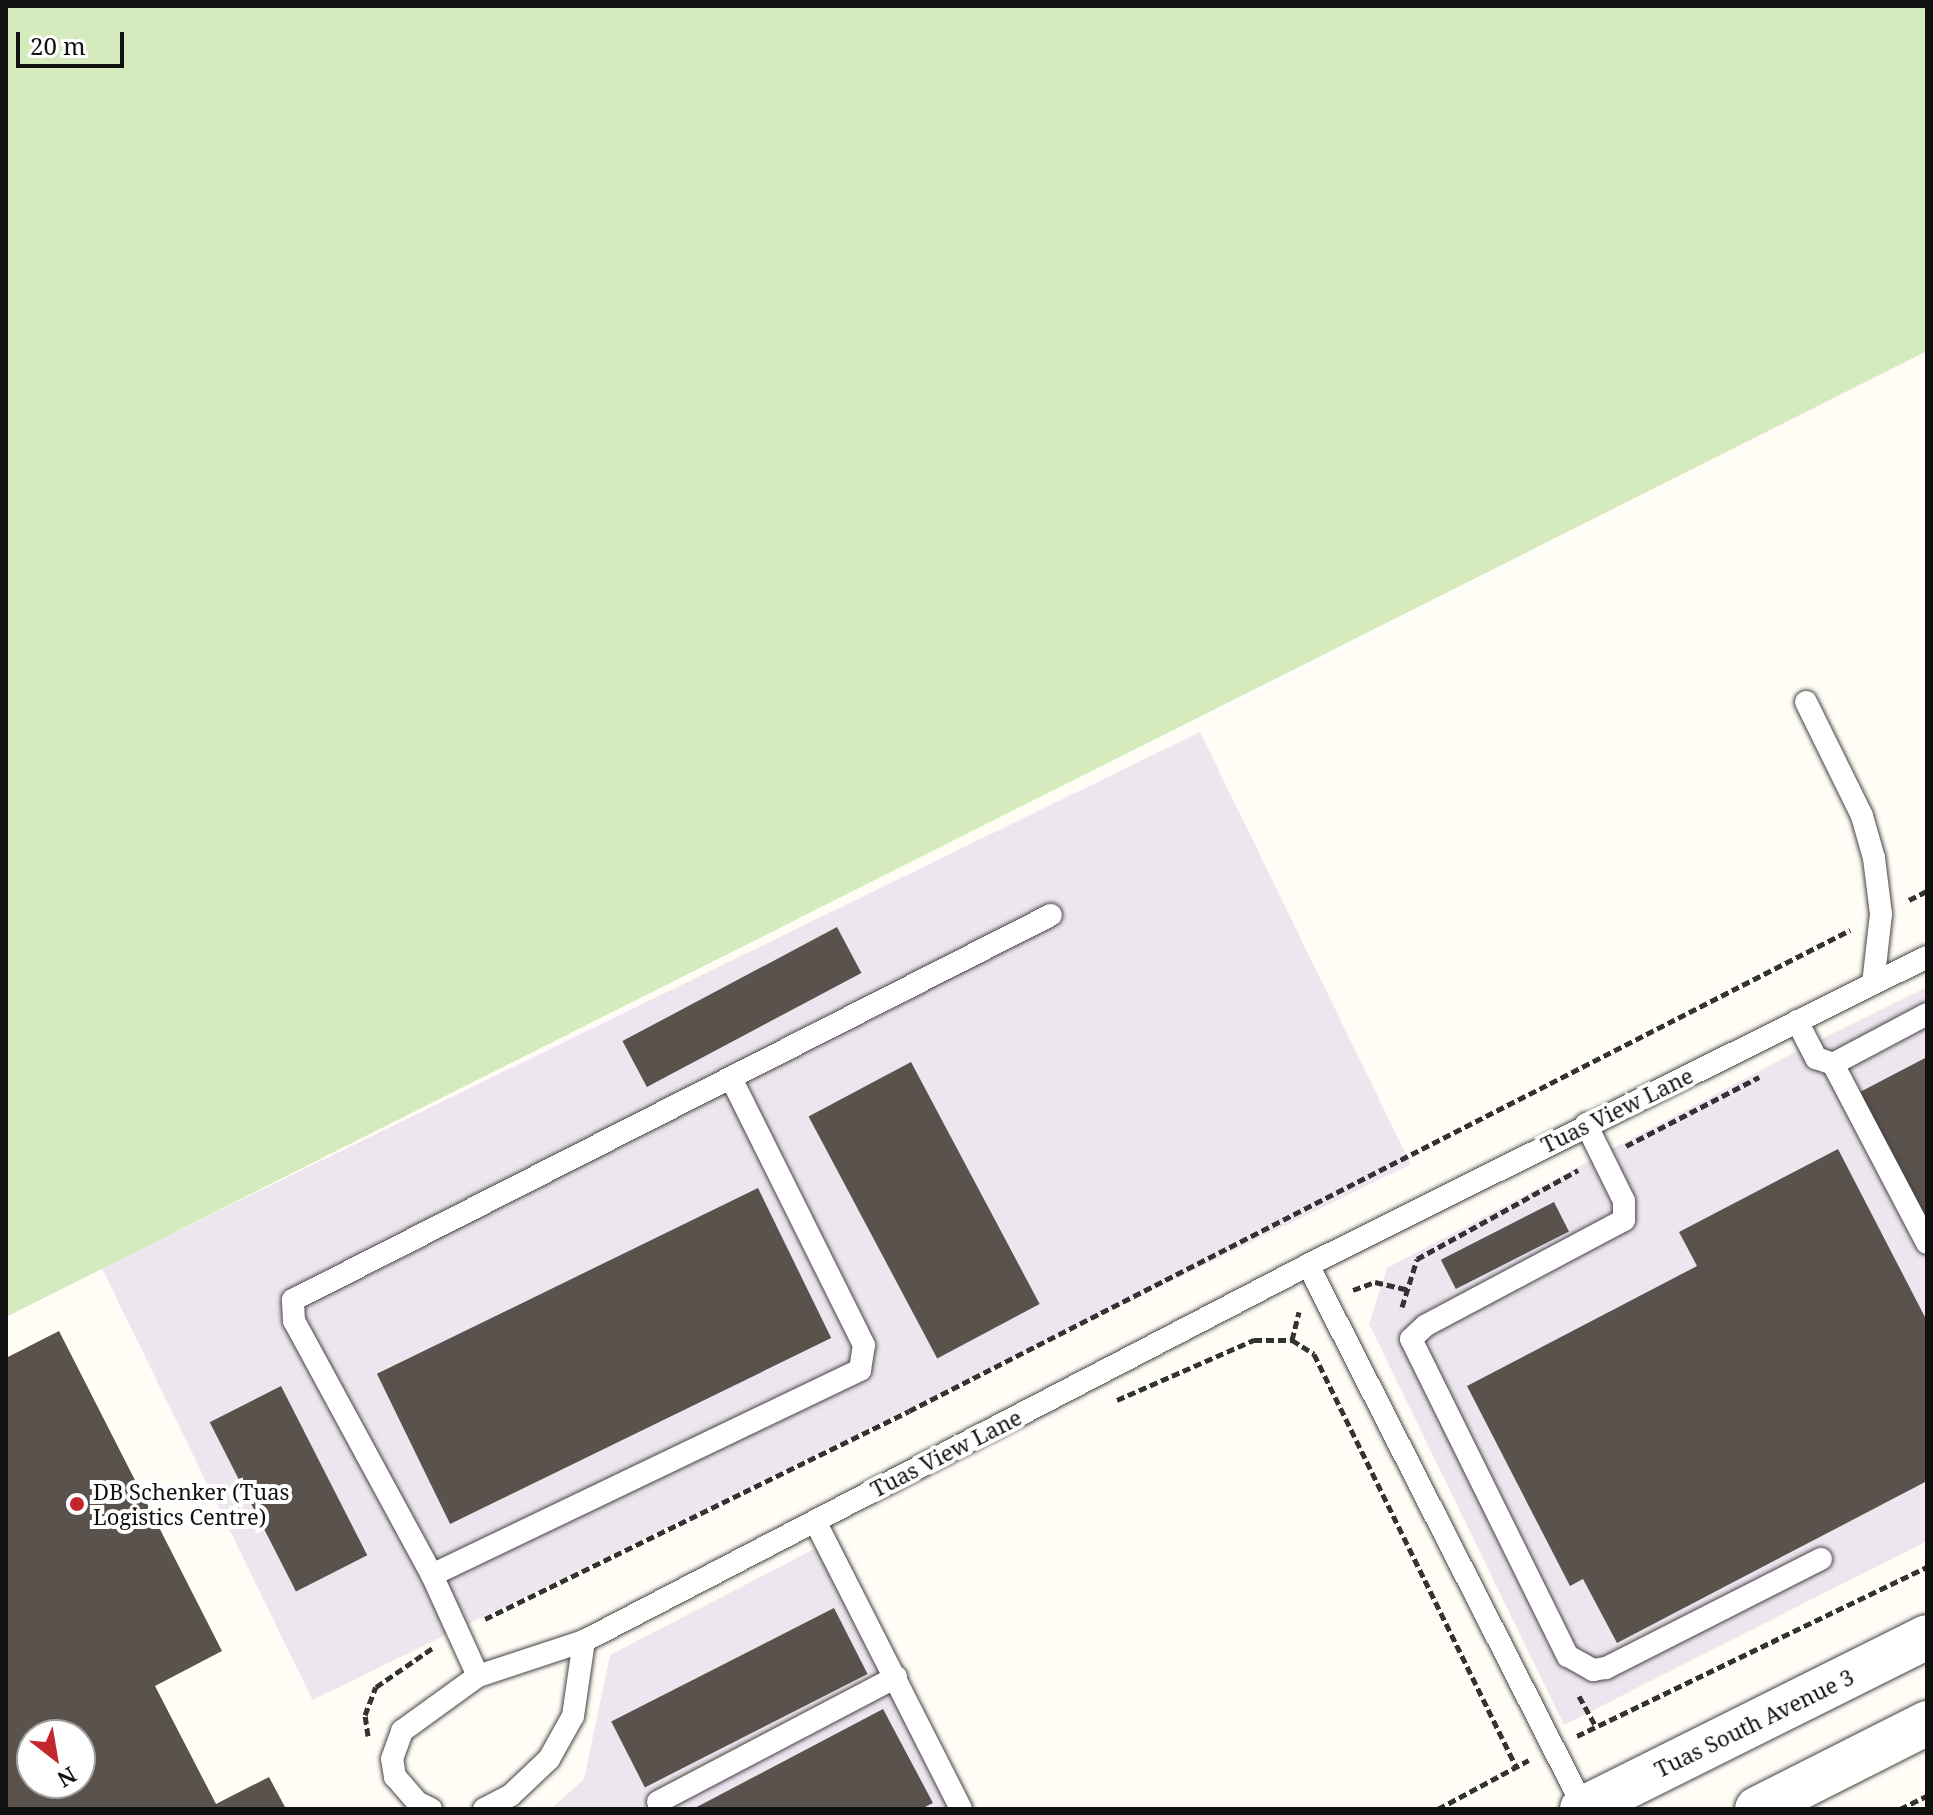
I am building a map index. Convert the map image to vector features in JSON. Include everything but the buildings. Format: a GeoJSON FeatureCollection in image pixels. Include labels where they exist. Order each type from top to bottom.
{"type":"FeatureCollection","features":[{"type":"Feature","properties":{"kind":"street","name":"Tuas South Avenue 3"},"geometry":{"type":"LineString","coordinates":[[1583,1808],[1927,1637]]}},
{"type":"Feature","properties":{"kind":"street"},"geometry":{"type":"LineString","coordinates":[[1757,1809],[1927,1723]]}},
{"type":"Feature","properties":{"kind":"lane"},"geometry":{"type":"LineString","coordinates":[[1806,702],[1862,816],[1881,914],[1873,984]]}},
{"type":"Feature","properties":{"kind":"lane"},"geometry":{"type":"LineString","coordinates":[[478,1676],[432,1575],[294,1321],[293,1300],[1051,915]]}},
{"type":"Feature","properties":{"kind":"lane","name":"Tuas View Lane"},"geometry":{"type":"LineString","coordinates":[[431,1809],[418,1803],[395,1777],[392,1759],[402,1731],[478,1676],[584,1641],[1308,1265],[1927,957]]}},
{"type":"Feature","properties":{"kind":"lane"},"geometry":{"type":"LineString","coordinates":[[1797,1021],[1822,1062],[1833,1064],[1927,1014]]}},
{"type":"Feature","properties":{"kind":"lane"},"geometry":{"type":"LineString","coordinates":[[1833,1064],[1927,1243]]}},
{"type":"Feature","properties":{"kind":"lane"},"geometry":{"type":"LineString","coordinates":[[432,1575],[860,1370],[864,1345],[731,1078]]}},
{"type":"Feature","properties":{"kind":"lane"},"geometry":{"type":"LineString","coordinates":[[1586,1124],[1627,1212],[1618,1227],[1425,1326],[1411,1339],[1568,1656],[1593,1670],[1606,1668],[1821,1559]]}},
{"type":"Feature","properties":{"kind":"lane"},"geometry":{"type":"LineString","coordinates":[[1308,1265],[1583,1808]]}},
{"type":"Feature","properties":{"kind":"lane"},"geometry":{"type":"LineString","coordinates":[[815,1521],[961,1809]]}},
{"type":"Feature","properties":{"kind":"lane"},"geometry":{"type":"LineString","coordinates":[[484,1809],[511,1795],[549,1759],[573,1716],[584,1641]]}},
{"type":"Feature","properties":{"kind":"lane"},"geometry":{"type":"LineString","coordinates":[[658,1802],[896,1677]]}},
{"type":"Feature","properties":{"kind":"path"},"geometry":{"type":"LineString","coordinates":[[370,1751],[365,1715],[376,1687],[399,1666],[459,1633],[909,1411],[1927,891]]}},
{"type":"Feature","properties":{"kind":"path"},"geometry":{"type":"LineString","coordinates":[[1399,1320],[1417,1259],[1492,1213],[1812,1050]]}},
{"type":"Feature","properties":{"kind":"path"},"geometry":{"type":"LineString","coordinates":[[1108,1405],[1254,1340],[1292,1340],[1314,1354],[1516,1767]]}},
{"type":"Feature","properties":{"kind":"path"},"geometry":{"type":"LineString","coordinates":[[1438,1809],[1554,1747],[1927,1567]]}},
{"type":"Feature","properties":{"kind":"path"},"geometry":{"type":"LineString","coordinates":[[1573,1685],[1596,1727]]}},
{"type":"Feature","properties":{"kind":"path"},"geometry":{"type":"LineString","coordinates":[[1900,1809],[1927,1796]]}},
{"type":"Feature","properties":{"kind":"shaded area"},"geometry":{"type":"Polygon","coordinates":[[[1200,732],[1411,1164],[313,1700],[102,1268],[1200,732]]]}},
{"type":"Feature","properties":{"kind":"shaded area"},"geometry":{"type":"Polygon","coordinates":[[[1927,987],[1927,1541],[1564,1725],[1369,1324],[1387,1268],[1795,1052],[1927,987]]]}},
{"type":"Feature","properties":{"kind":"shaded area"},"geometry":{"type":"Polygon","coordinates":[[[837,1537],[971,1809],[551,1809],[584,1779],[610,1655],[837,1537]]]}},
{"type":"Feature","properties":{"kind":"green space"},"geometry":{"type":"Polygon","coordinates":[[[6,6],[1926,6],[1927,351],[6,1317],[6,6]]]}},
{"type":"Feature","properties":{"kind":"place","name":"DB Schenker (Tuas Logistics Centre)"},"geometry":{"type":"Point","coordinates":[77,1504]}}]}
